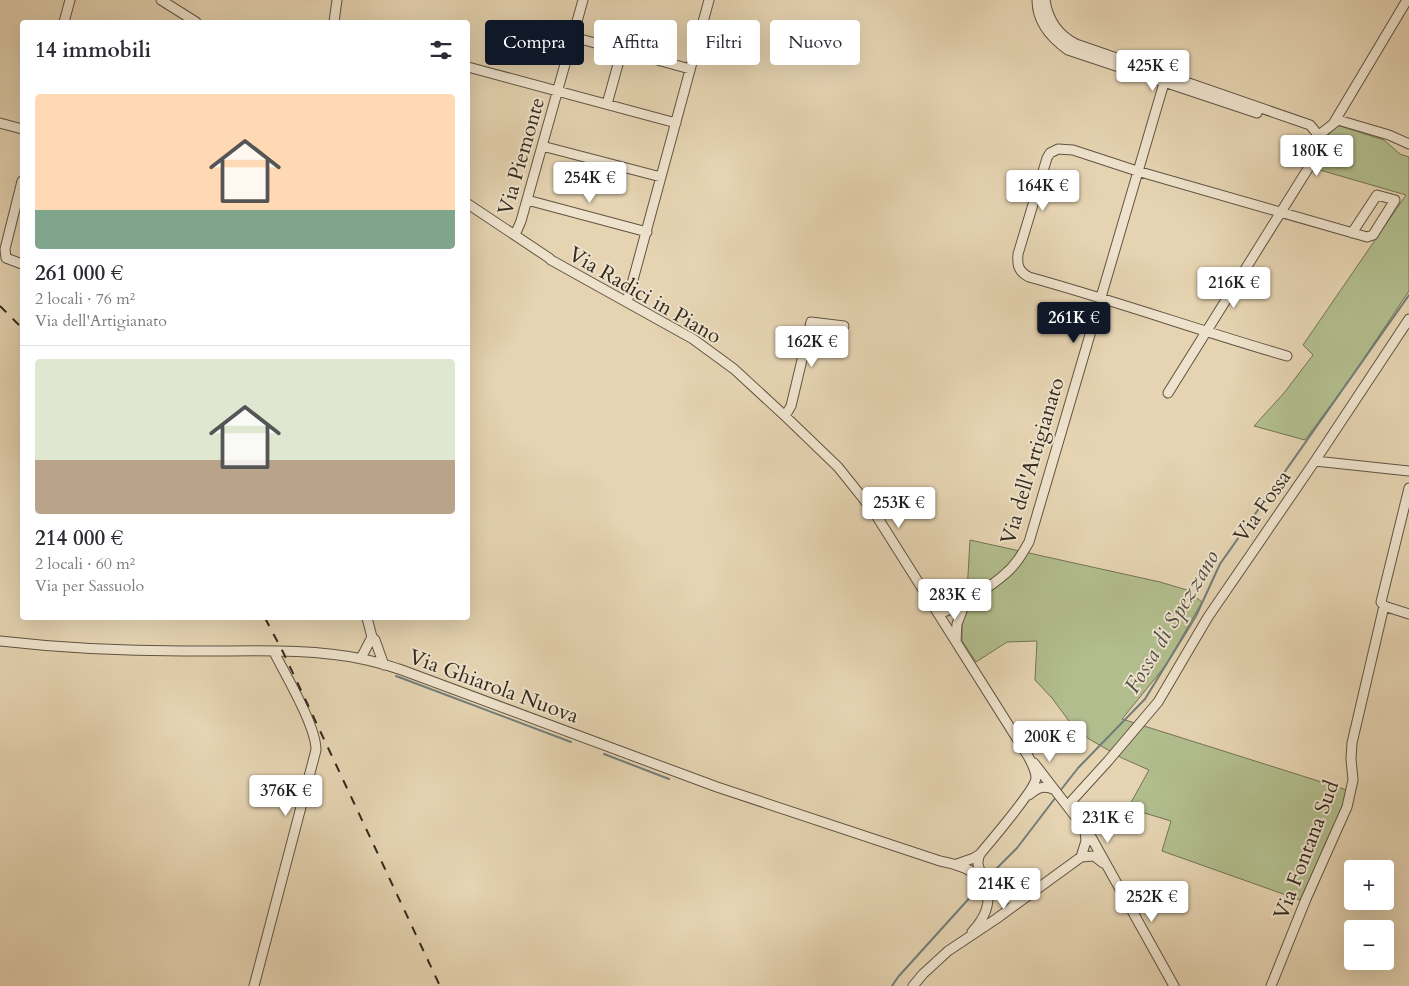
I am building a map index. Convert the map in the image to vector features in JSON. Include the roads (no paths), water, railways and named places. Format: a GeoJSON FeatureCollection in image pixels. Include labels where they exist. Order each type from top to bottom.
{"type":"FeatureCollection","features":[{"type":"Feature","properties":{"kind":"street"},"geometry":{"type":"LineString","coordinates":[[65,20],[70,0]]}},
{"type":"Feature","properties":{"kind":"street"},"geometry":{"type":"LineString","coordinates":[[161,0],[193,20]]}},
{"type":"Feature","properties":{"kind":"street","name":"Via Piemonte"},"geometry":{"type":"LineString","coordinates":[[578,20],[583,0]]}},
{"type":"Feature","properties":{"kind":"street"},"geometry":{"type":"LineString","coordinates":[[627,302],[709,0]]}},
{"type":"Feature","properties":{"kind":"street"},"geometry":{"type":"LineString","coordinates":[[1037,0],[1044,26],[1053,39],[1068,50],[1319,135]]}},
{"type":"Feature","properties":{"kind":"street"},"geometry":{"type":"LineString","coordinates":[[1045,0],[1052,24],[1066,39],[1076,44],[1310,125],[1319,135],[1321,142],[1319,151],[1168,393]]}},
{"type":"Feature","properties":{"kind":"street"},"geometry":{"type":"LineString","coordinates":[[1332,124],[1407,0]]}},
{"type":"Feature","properties":{"kind":"street"},"geometry":{"type":"LineString","coordinates":[[329,20],[336,4]]}},
{"type":"Feature","properties":{"kind":"street"},"geometry":{"type":"LineString","coordinates":[[334,20],[336,4]]}},
{"type":"Feature","properties":{"kind":"street","name":"Via Piemonte"},"geometry":{"type":"LineString","coordinates":[[515,235],[522,221],[565,65]]}},
{"type":"Feature","properties":{"kind":"street"},"geometry":{"type":"LineString","coordinates":[[607,104],[618,65]]}},
{"type":"Feature","properties":{"kind":"street"},"geometry":{"type":"LineString","coordinates":[[676,65],[690,69]]}},
{"type":"Feature","properties":{"kind":"street"},"geometry":{"type":"LineString","coordinates":[[470,68],[676,123]]}},
{"type":"Feature","properties":{"kind":"street","name":"Via dell'Artigianato"},"geometry":{"type":"LineString","coordinates":[[938,613],[947,612],[968,600],[1005,574],[1020,558],[1028,542],[1164,83]]}},
{"type":"Feature","properties":{"kind":"street"},"geometry":{"type":"LineString","coordinates":[[1319,135],[1338,120],[1389,135],[1409,144]]}},
{"type":"Feature","properties":{"kind":"street"},"geometry":{"type":"LineString","coordinates":[[0,123],[20,128]]}},
{"type":"Feature","properties":{"kind":"street"},"geometry":{"type":"LineString","coordinates":[[542,146],[661,177]]}},
{"type":"Feature","properties":{"kind":"street"},"geometry":{"type":"LineString","coordinates":[[1288,356],[1205,332],[1101,297],[1029,277],[1022,273],[1017,266],[1018,254],[1046,158],[1050,153],[1058,149],[1073,150],[1137,171],[1281,213],[1352,233],[1367,237],[1373,235],[1396,200],[1377,195],[1352,233]]}},
{"type":"Feature","properties":{"kind":"street"},"geometry":{"type":"LineString","coordinates":[[20,189],[5,249],[6,258],[20,263]]}},
{"type":"Feature","properties":{"kind":"street"},"geometry":{"type":"LineString","coordinates":[[527,200],[647,232]]}},
{"type":"Feature","properties":{"kind":"street"},"geometry":{"type":"LineString","coordinates":[[470,206],[491,225],[526,249],[538,256],[551,260]]}},
{"type":"Feature","properties":{"kind":"street"},"geometry":{"type":"LineString","coordinates":[[477,211],[551,260]]}},
{"type":"Feature","properties":{"kind":"street"},"geometry":{"type":"LineString","coordinates":[[491,225],[496,225],[510,235],[515,235]]}},
{"type":"Feature","properties":{"kind":"street"},"geometry":{"type":"LineString","coordinates":[[515,235],[515,239],[524,245],[526,249]]}},
{"type":"Feature","properties":{"kind":"street","name":"Via Radici in Piano"},"geometry":{"type":"LineString","coordinates":[[551,260],[693,339],[734,369],[827,455],[854,485],[874,512],[1030,760]]}},
{"type":"Feature","properties":{"kind":"street","name":"Via Fossa"},"geometry":{"type":"LineString","coordinates":[[1065,802],[1108,761],[1158,702],[1208,617],[1409,319]]}},
{"type":"Feature","properties":{"kind":"street"},"geometry":{"type":"LineString","coordinates":[[785,416],[791,406],[811,322],[844,326]]}},
{"type":"Feature","properties":{"kind":"street"},"geometry":{"type":"LineString","coordinates":[[1315,460],[1409,471]]}},
{"type":"Feature","properties":{"kind":"street","name":"Via Fontana Sud"},"geometry":{"type":"LineString","coordinates":[[1272,986],[1306,899],[1347,807],[1354,780],[1350,759],[1352,743],[1384,606],[1381,602],[1409,488]]}},
{"type":"Feature","properties":{"kind":"street","name":"Via dell'Artigianato"},"geometry":{"type":"LineString","coordinates":[[926,594],[949,600],[968,600]]}},
{"type":"Feature","properties":{"kind":"street"},"geometry":{"type":"LineString","coordinates":[[938,613],[949,600]]}},
{"type":"Feature","properties":{"kind":"street"},"geometry":{"type":"LineString","coordinates":[[956,642],[957,624],[968,600]]}},
{"type":"Feature","properties":{"kind":"street"},"geometry":{"type":"LineString","coordinates":[[1384,606],[1409,614]]}},
{"type":"Feature","properties":{"kind":"street"},"geometry":{"type":"LineString","coordinates":[[368,620],[372,637],[375,640],[384,665]]}},
{"type":"Feature","properties":{"kind":"street"},"geometry":{"type":"LineString","coordinates":[[361,658],[372,637]]}},
{"type":"Feature","properties":{"kind":"street","name":"Via Ghiarola Nuova"},"geometry":{"type":"LineString","coordinates":[[0,641],[63,648],[119,651],[274,652],[326,654],[361,658],[517,712],[716,787],[978,872]]}},
{"type":"Feature","properties":{"kind":"street"},"geometry":{"type":"LineString","coordinates":[[254,986],[316,750],[311,726],[274,652]]}},
{"type":"Feature","properties":{"kind":"street"},"geometry":{"type":"LineString","coordinates":[[957,864],[980,854],[1025,798],[1036,778],[1030,760]]}},
{"type":"Feature","properties":{"kind":"street"},"geometry":{"type":"LineString","coordinates":[[1030,760],[1085,829],[1174,986]]}},
{"type":"Feature","properties":{"kind":"street"},"geometry":{"type":"LineString","coordinates":[[1025,798],[1040,787],[1052,788]]}},
{"type":"Feature","properties":{"kind":"street"},"geometry":{"type":"LineString","coordinates":[[1081,857],[1086,840],[1085,829]]}},
{"type":"Feature","properties":{"kind":"street"},"geometry":{"type":"LineString","coordinates":[[980,854],[977,864],[978,872],[987,886],[1006,898],[1016,899],[1025,897]]}},
{"type":"Feature","properties":{"kind":"street"},"geometry":{"type":"LineString","coordinates":[[913,986],[931,965],[1081,857],[1094,856],[1099,859],[1109,872]]}},
{"type":"Feature","properties":{"kind":"street"},"geometry":{"type":"LineString","coordinates":[[965,939],[986,912],[988,902],[987,886]]}},
{"type":"Feature","properties":{"kind":"waterway","name":"Fossa di Spezzano"},"geometry":{"type":"LineString","coordinates":[[1060,791],[1078,768],[1145,699],[1196,616],[1220,564],[1409,295]]}},
{"type":"Feature","properties":{"kind":"waterway"},"geometry":{"type":"LineString","coordinates":[[396,676],[571,742]]}},
{"type":"Feature","properties":{"kind":"waterway"},"geometry":{"type":"LineString","coordinates":[[604,754],[669,779]]}},
{"type":"Feature","properties":{"kind":"waterway","name":"Fossa di Spezzano"},"geometry":{"type":"LineString","coordinates":[[988,877],[1017,848],[1056,797]]}},
{"type":"Feature","properties":{"kind":"waterway","name":"Fossa di Spezzano"},"geometry":{"type":"LineString","coordinates":[[892,986],[983,883]]}},
{"type":"Feature","properties":{"kind":"railway"},"geometry":{"type":"LineString","coordinates":[[0,306],[20,326]]}},
{"type":"Feature","properties":{"kind":"railway"},"geometry":{"type":"LineString","coordinates":[[266,620],[283,652],[440,986]]}}]}
